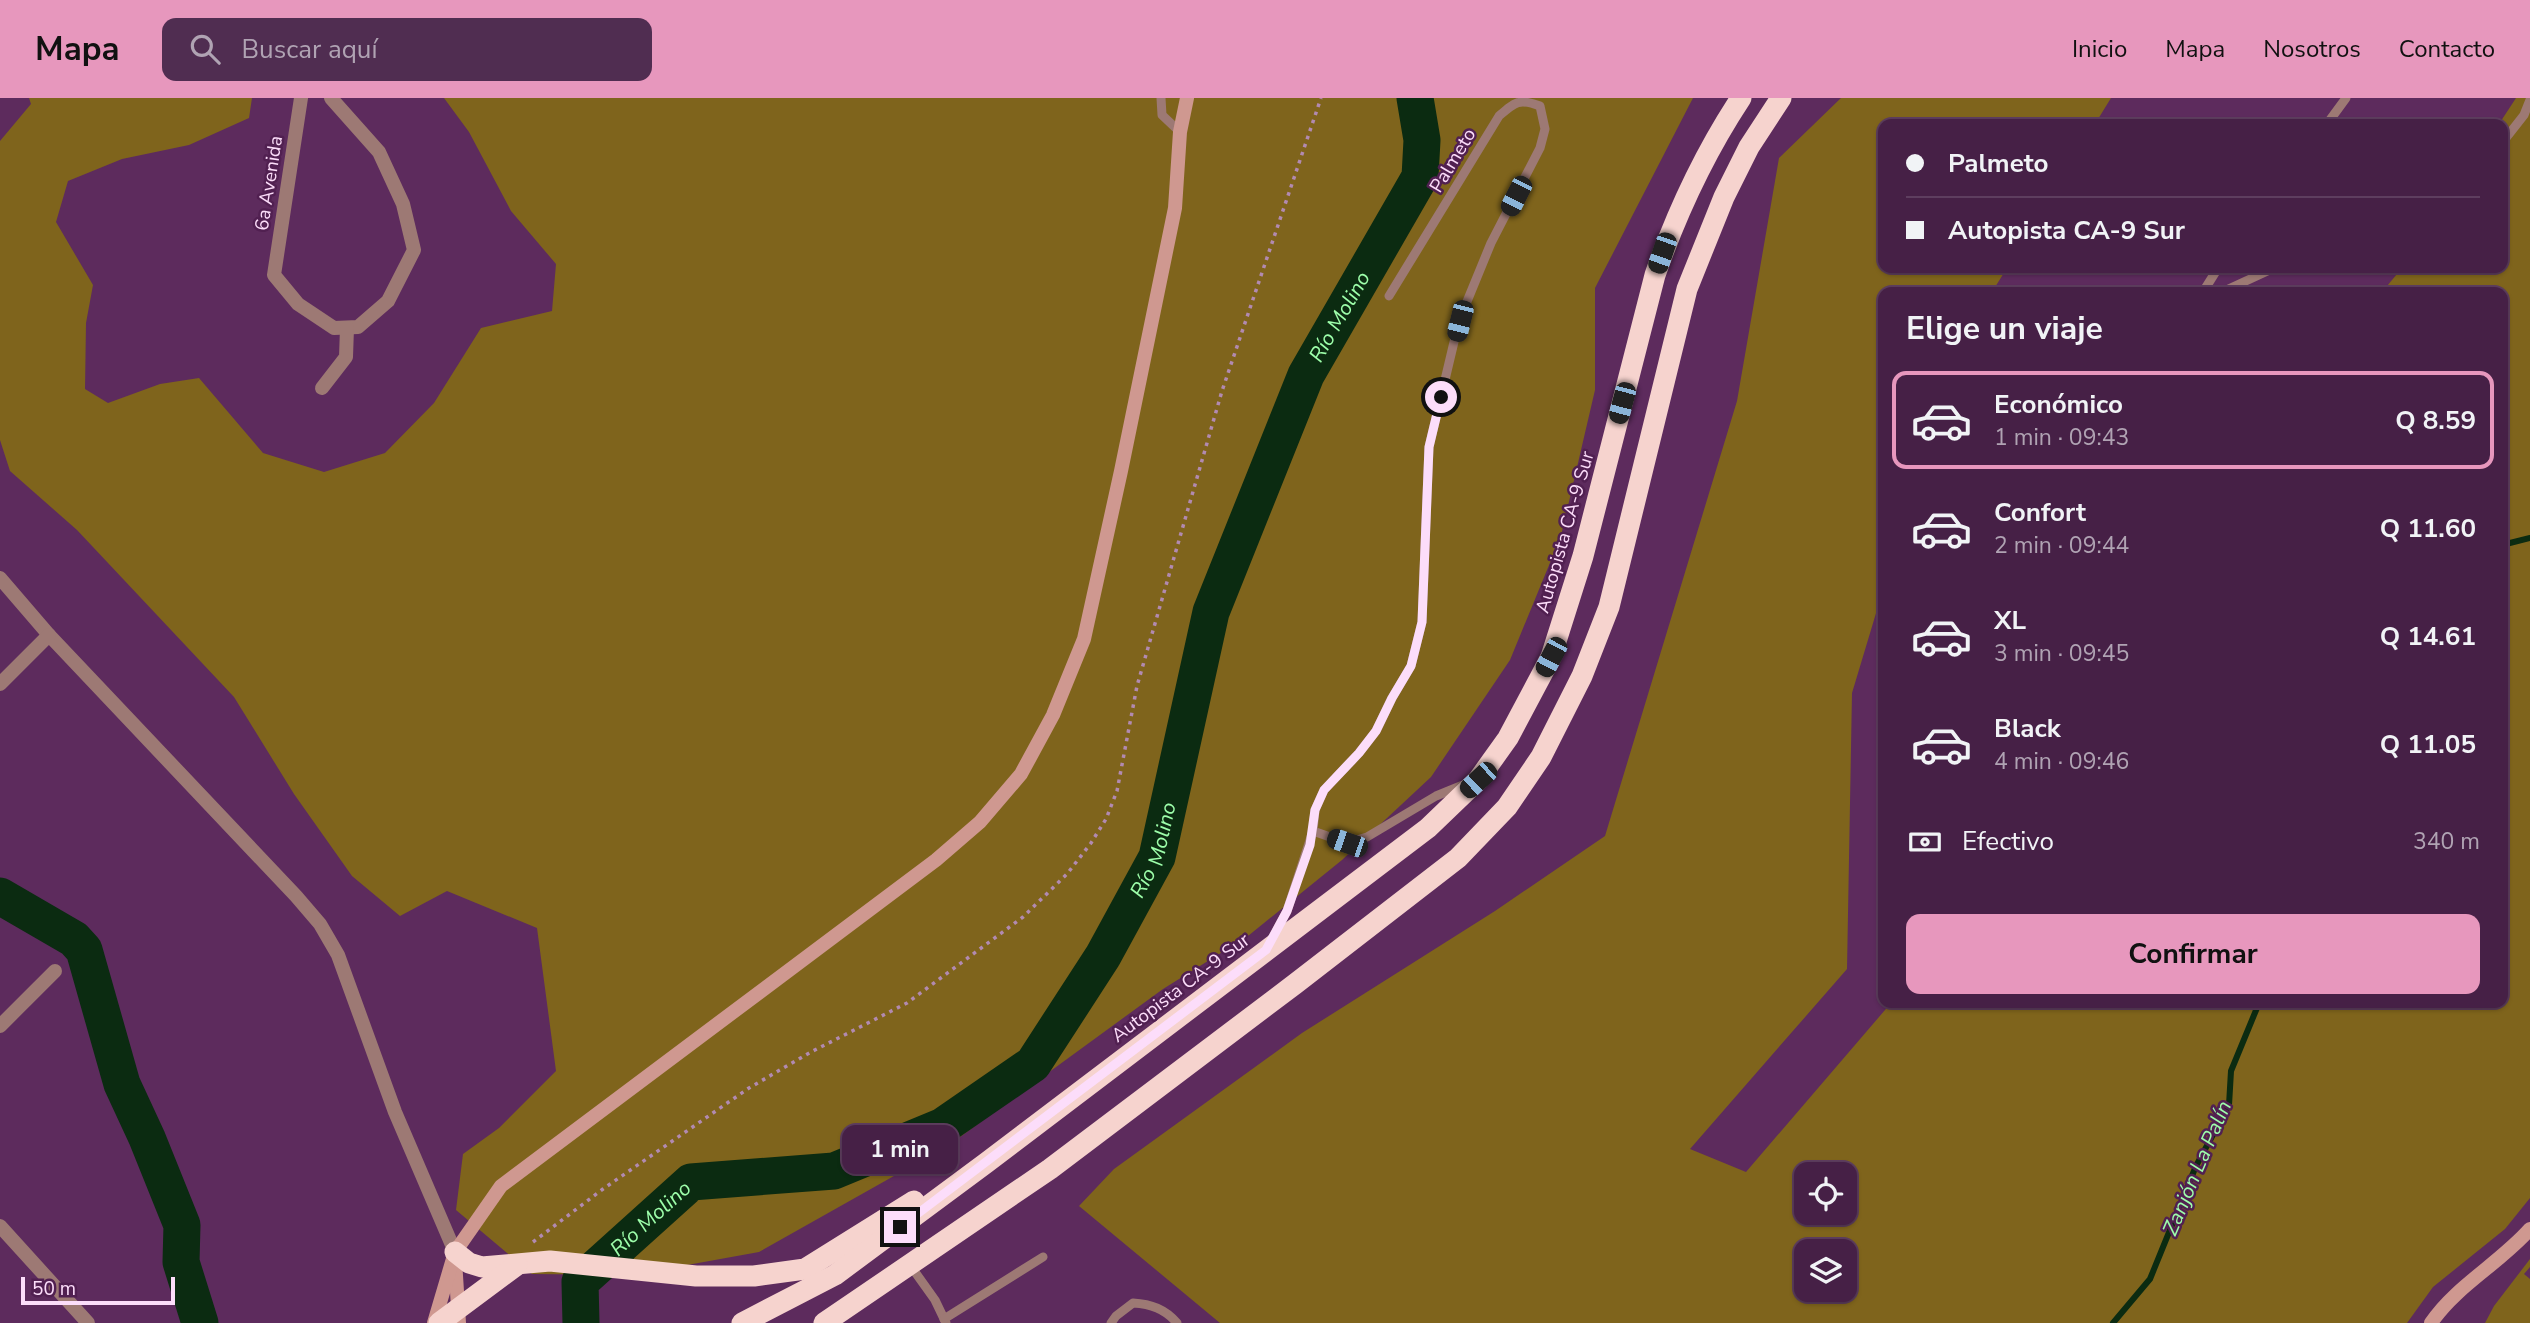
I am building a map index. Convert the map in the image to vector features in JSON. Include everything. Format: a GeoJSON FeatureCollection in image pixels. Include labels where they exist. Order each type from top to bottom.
{"type":"FeatureCollection","features":[{"type":"Feature","properties":{"kind":"highway","name":"Autopista CA-9 Sur"},"geometry":{"type":"LineString","coordinates":[[742,1323],[835,1275],[1428,828],[1478,780],[1508,738],[1551,657],[1583,556],[1655,275],[1693,178],[1741,98]]}},
{"type":"Feature","properties":{"kind":"highway"},"geometry":{"type":"LineString","coordinates":[[824,1323],[1050,1169],[1306,976],[1458,858],[1507,807],[1541,757],[1582,676],[1609,607],[1687,289],[1724,197],[1749,147],[1781,98]]}},
{"type":"Feature","properties":{"kind":"highway"},"geometry":{"type":"LineString","coordinates":[[455,1252],[469,1263],[482,1267],[550,1261],[677,1275],[754,1276],[806,1269],[948,1179],[986,1163]]}},
{"type":"Feature","properties":{"kind":"highway"},"geometry":{"type":"LineString","coordinates":[[436,1323],[460,1314],[517,1265]]}},
{"type":"Feature","properties":{"kind":"main road"},"geometry":{"type":"LineString","coordinates":[[436,1323],[455,1252],[501,1186],[936,860],[980,822],[1021,774],[1053,715],[1084,639],[1175,208],[1180,132],[1187,98]]}},
{"type":"Feature","properties":{"kind":"main road"},"geometry":{"type":"LineString","coordinates":[[2431,1323],[2447,1304],[2530,1229]]}},
{"type":"Feature","properties":{"kind":"main road"},"geometry":{"type":"LineString","coordinates":[[455,1252],[460,1314]]}},
{"type":"Feature","properties":{"kind":"street","name":"6a Avenida"},"geometry":{"type":"LineString","coordinates":[[301,98],[274,275],[298,304],[334,328],[353,327]]}},
{"type":"Feature","properties":{"kind":"street"},"geometry":{"type":"LineString","coordinates":[[322,388],[346,357],[353,327],[388,300],[414,250],[403,204],[379,152],[331,98]]}},
{"type":"Feature","properties":{"kind":"street"},"geometry":{"type":"LineString","coordinates":[[0,578],[49,635],[320,924],[338,955],[395,1112],[455,1252]]}},
{"type":"Feature","properties":{"kind":"street"},"geometry":{"type":"LineString","coordinates":[[0,684],[49,635]]}},
{"type":"Feature","properties":{"kind":"street"},"geometry":{"type":"LineString","coordinates":[[0,1026],[55,971]]}},
{"type":"Feature","properties":{"kind":"street"},"geometry":{"type":"LineString","coordinates":[[0,1226],[88,1323]]}},
{"type":"Feature","properties":{"kind":"lane"},"geometry":{"type":"LineString","coordinates":[[1161,98],[1162,114],[1180,132]]}},
{"type":"Feature","properties":{"kind":"lane"},"geometry":{"type":"LineString","coordinates":[[2331,119],[2346,98]]}},
{"type":"Feature","properties":{"kind":"lane","name":"Palmeto"},"geometry":{"type":"LineString","coordinates":[[1313,831],[1315,810],[1324,790],[1376,731],[1411,666],[1422,622],[1429,447],[1460,321],[1491,243],[1541,148],[1545,129],[1540,106],[1528,100],[1517,101],[1499,116],[1389,296]]}},
{"type":"Feature","properties":{"kind":"lane"},"geometry":{"type":"LineString","coordinates":[[2508,135],[2524,115],[2530,100]]}},
{"type":"Feature","properties":{"kind":"lane"},"geometry":{"type":"LineString","coordinates":[[2232,287],[2263,273]]}},
{"type":"Feature","properties":{"kind":"lane"},"geometry":{"type":"LineString","coordinates":[[1266,950],[1287,911],[1313,831],[1347,843],[1367,837],[1436,796],[1478,780]]}},
{"type":"Feature","properties":{"kind":"lane"},"geometry":{"type":"LineString","coordinates":[[910,1265],[935,1300],[945,1321],[1043,1256]]}},
{"type":"Feature","properties":{"kind":"lane"},"geometry":{"type":"LineString","coordinates":[[1111,1323],[1133,1303],[1150,1304],[1177,1323]]}},
{"type":"Feature","properties":{"kind":"shaded area"},"geometry":{"type":"Polygon","coordinates":[[[29,98],[252,98],[249,118],[189,145],[122,159],[68,181],[56,222],[93,285],[86,323],[85,389],[108,403],[160,384],[199,378],[263,453],[324,472],[385,453],[434,403],[481,328],[552,311],[556,264],[511,211],[469,132],[444,98],[1693,98],[1595,288],[1595,390],[1561,536],[1510,660],[1431,777],[1342,860],[1248,936],[1163,989],[949,1145],[759,1252],[632,1275],[532,1274],[456,1210],[463,1154],[499,1128],[556,1071],[537,928],[447,891],[400,916],[352,876],[294,794],[234,697],[77,530],[10,471],[0,440],[0,141],[31,104],[29,98]]]}},
{"type":"Feature","properties":{"kind":"shaded area"},"geometry":{"type":"Polygon","coordinates":[[[1841,98],[2111,98],[2098,119],[1878,119],[1878,273],[2004,273],[1995,287],[1878,287],[1878,607],[1852,693],[1847,969],[1690,1149],[1746,1172],[1887,1008],[2508,1008],[2508,287],[2386,287],[2398,273],[2508,273],[2508,119],[2502,119],[2516,98],[2530,98],[2530,1198],[2505,1229],[2433,1287],[2407,1323],[1220,1323],[1079,1206],[1114,1169],[1302,1033],[1495,911],[1605,836],[1737,401],[1779,158],[1841,98]]]}},
{"type":"Feature","properties":{"kind":"shaded area"},"geometry":{"type":"Polygon","coordinates":[[[2530,1259],[2530,1267],[2524,1274],[2530,1279],[2530,1323],[2485,1323],[2494,1306],[2530,1259]]]}},
{"type":"Feature","properties":{"kind":"waterway","name":"Río Molino"},"geometry":{"type":"LineString","coordinates":[[581,1323],[580,1282],[691,1182],[834,1171],[943,1126],[1033,1064],[1103,956],[1157,857],[1211,612],[1306,375],[1420,177],[1422,140],[1415,98]]}},
{"type":"Feature","properties":{"kind":"waterway","name":"Zanjón La Palín"},"geometry":{"type":"LineString","coordinates":[[2508,544],[2530,538]]}},
{"type":"Feature","properties":{"kind":"waterway"},"geometry":{"type":"LineString","coordinates":[[0,896],[74,939],[84,950],[122,1084],[182,1225],[181,1262],[200,1323]]}},
{"type":"Feature","properties":{"kind":"waterway","name":"Zanjón La Palín"},"geometry":{"type":"LineString","coordinates":[[2113,1323],[2150,1279],[2196,1166],[2229,1105],[2231,1071],[2257,1008]]}},
{"type":"Feature","properties":{"kind":"route"},"geometry":{"type":"LineString","coordinates":[[900,1227],[1266,950],[1287,911],[1310,845],[1315,810],[1324,790],[1376,731],[1411,666],[1422,622],[1429,447],[1441,397]]}}]}
